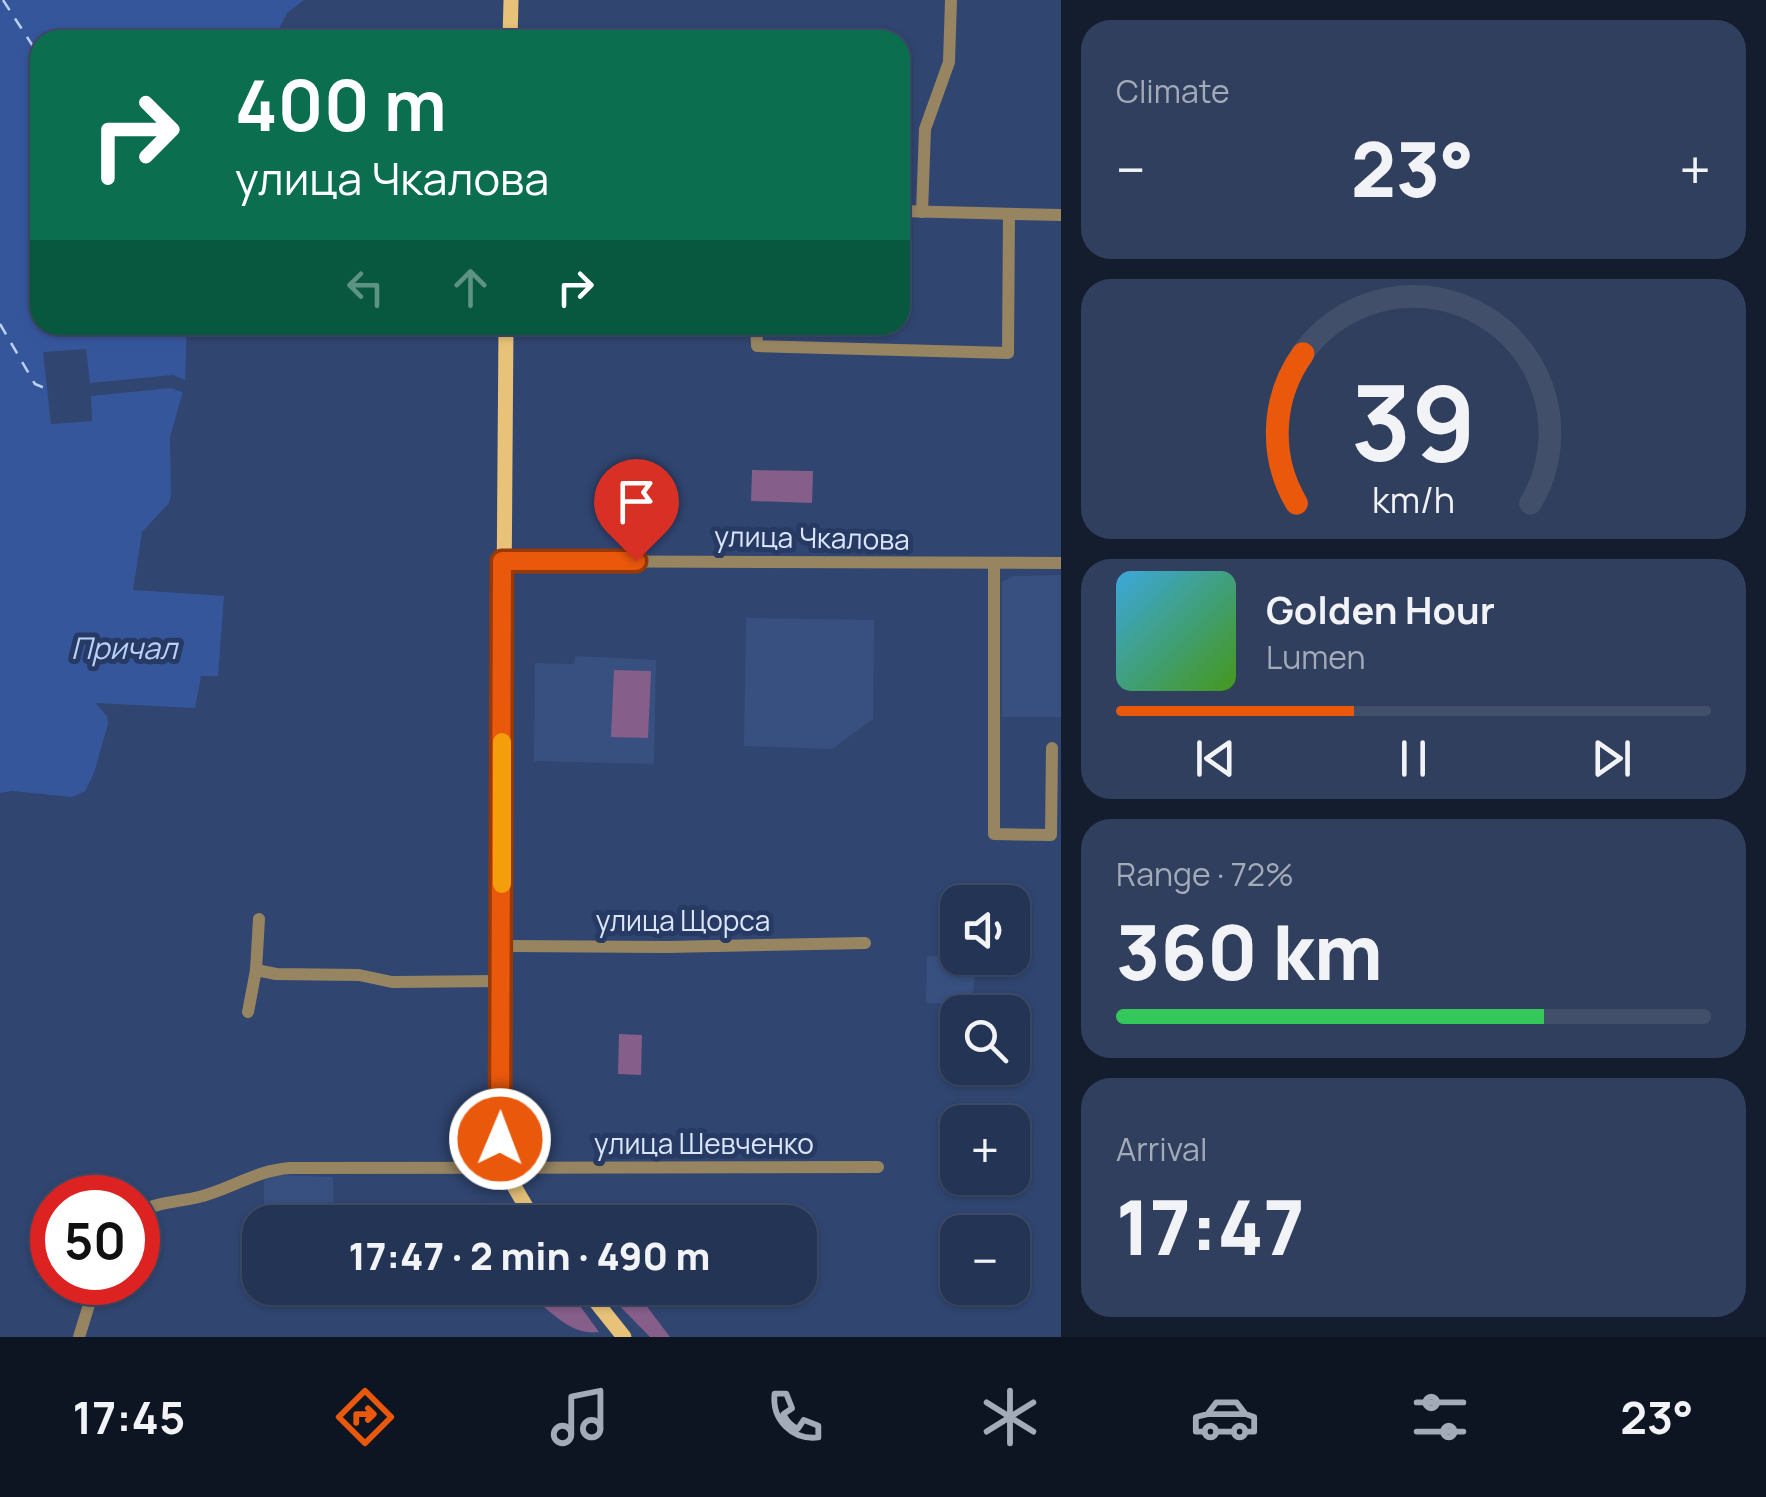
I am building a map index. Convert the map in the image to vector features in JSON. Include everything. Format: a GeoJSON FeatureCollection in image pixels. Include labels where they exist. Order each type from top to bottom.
{"type":"FeatureCollection","features":[{"type":"Feature","properties":{"kind":"main road"},"geometry":{"type":"LineString","coordinates":[[510,30],[511,0]]}},
{"type":"Feature","properties":{"kind":"main road"},"geometry":{"type":"LineString","coordinates":[[506,335],[500,1139],[504,1169],[524,1205]]}},
{"type":"Feature","properties":{"kind":"main road"},"geometry":{"type":"LineString","coordinates":[[599,1305],[624,1337]]}},
{"type":"Feature","properties":{"kind":"street"},"geometry":{"type":"LineString","coordinates":[[922,212],[925,129],[949,62],[952,0]]}},
{"type":"Feature","properties":{"kind":"street"},"geometry":{"type":"LineString","coordinates":[[910,212],[1061,216]]}},
{"type":"Feature","properties":{"kind":"street"},"geometry":{"type":"LineString","coordinates":[[756,335],[757,346],[1008,353],[1009,214]]}},
{"type":"Feature","properties":{"kind":"street","name":"улица Чкалова"},"geometry":{"type":"LineString","coordinates":[[502,561],[1061,564]]}},
{"type":"Feature","properties":{"kind":"street"},"geometry":{"type":"LineString","coordinates":[[994,564],[994,834],[1051,835],[1052,748]]}},
{"type":"Feature","properties":{"kind":"street"},"geometry":{"type":"LineString","coordinates":[[248,1012],[256,970],[259,919]]}},
{"type":"Feature","properties":{"kind":"street","name":"улица Щорса"},"geometry":{"type":"LineString","coordinates":[[502,946],[865,942]]}},
{"type":"Feature","properties":{"kind":"street"},"geometry":{"type":"LineString","coordinates":[[256,970],[276,974],[359,975],[392,982],[502,982]]}},
{"type":"Feature","properties":{"kind":"street","name":"улица Шевченко"},"geometry":{"type":"LineString","coordinates":[[160,1205],[206,1194],[263,1172],[290,1168],[878,1167]]}},
{"type":"Feature","properties":{"kind":"street"},"geometry":{"type":"LineString","coordinates":[[79,1337],[89,1305]]}},
{"type":"Feature","properties":{"kind":"shaded area"},"geometry":{"type":"Polygon","coordinates":[[[752,470],[813,471],[812,503],[751,501],[752,470]]]}},
{"type":"Feature","properties":{"kind":"shaded area"},"geometry":{"type":"Polygon","coordinates":[[[1061,575],[1061,717],[1002,717],[1002,582],[1013,576],[1061,575]]]}},
{"type":"Feature","properties":{"kind":"shaded area"},"geometry":{"type":"Polygon","coordinates":[[[746,618],[874,620],[873,719],[832,749],[744,746],[746,618]]]}},
{"type":"Feature","properties":{"kind":"shaded area"},"geometry":{"type":"Polygon","coordinates":[[[575,656],[656,660],[654,764],[534,761],[535,663],[574,664],[575,656]]]}},
{"type":"Feature","properties":{"kind":"shaded area"},"geometry":{"type":"Polygon","coordinates":[[[614,670],[651,671],[648,738],[611,737],[614,670]]]}},
{"type":"Feature","properties":{"kind":"shaded area"},"geometry":{"type":"Polygon","coordinates":[[[927,956],[940,957],[940,975],[974,975],[973,995],[940,995],[940,1004],[926,1003],[927,956]]]}},
{"type":"Feature","properties":{"kind":"shaded area"},"geometry":{"type":"Polygon","coordinates":[[[619,1034],[642,1035],[641,1075],[618,1074],[619,1034]]]}},
{"type":"Feature","properties":{"kind":"shaded area"},"geometry":{"type":"Polygon","coordinates":[[[277,1175],[333,1177],[334,1205],[264,1205],[264,1180],[277,1175]]]}},
{"type":"Feature","properties":{"kind":"shaded area"},"geometry":{"type":"Polygon","coordinates":[[[541,1305],[579,1305],[599,1332],[586,1332],[564,1323],[541,1305]]]}},
{"type":"Feature","properties":{"kind":"shaded area"},"geometry":{"type":"Polygon","coordinates":[[[619,1305],[646,1305],[670,1337],[650,1337],[619,1305]]]}},
{"type":"Feature","properties":{"kind":"water","name":"Причал"},"geometry":{"type":"Polygon","coordinates":[[[0,0],[304,0],[287,13],[278,30],[30,30],[30,335],[187,335],[185,384],[170,437],[171,495],[169,503],[142,532],[133,590],[224,596],[218,676],[201,676],[195,708],[95,703],[107,716],[108,724],[85,791],[72,797],[0,793],[0,0]]]}},
{"type":"Feature","properties":{"kind":"pier"},"geometry":{"type":"Polygon","coordinates":[[[86,349],[90,383],[173,375],[190,382],[188,394],[171,388],[91,396],[92,421],[51,424],[43,352],[86,349]]]}},
{"type":"Feature","properties":{"kind":"ferry route"},"geometry":{"type":"LineString","coordinates":[[3,0],[30,42]]}},
{"type":"Feature","properties":{"kind":"ferry route"},"geometry":{"type":"LineString","coordinates":[[0,324],[35,384],[52,391]]}},
{"type":"Feature","properties":{"kind":"slow traffic"},"geometry":{"type":"LineString","coordinates":[[502,742],[502,884]]}},
{"type":"Feature","properties":{"kind":"route"},"geometry":{"type":"LineString","coordinates":[[500,1139],[502,561],[636,561]]}}]}
